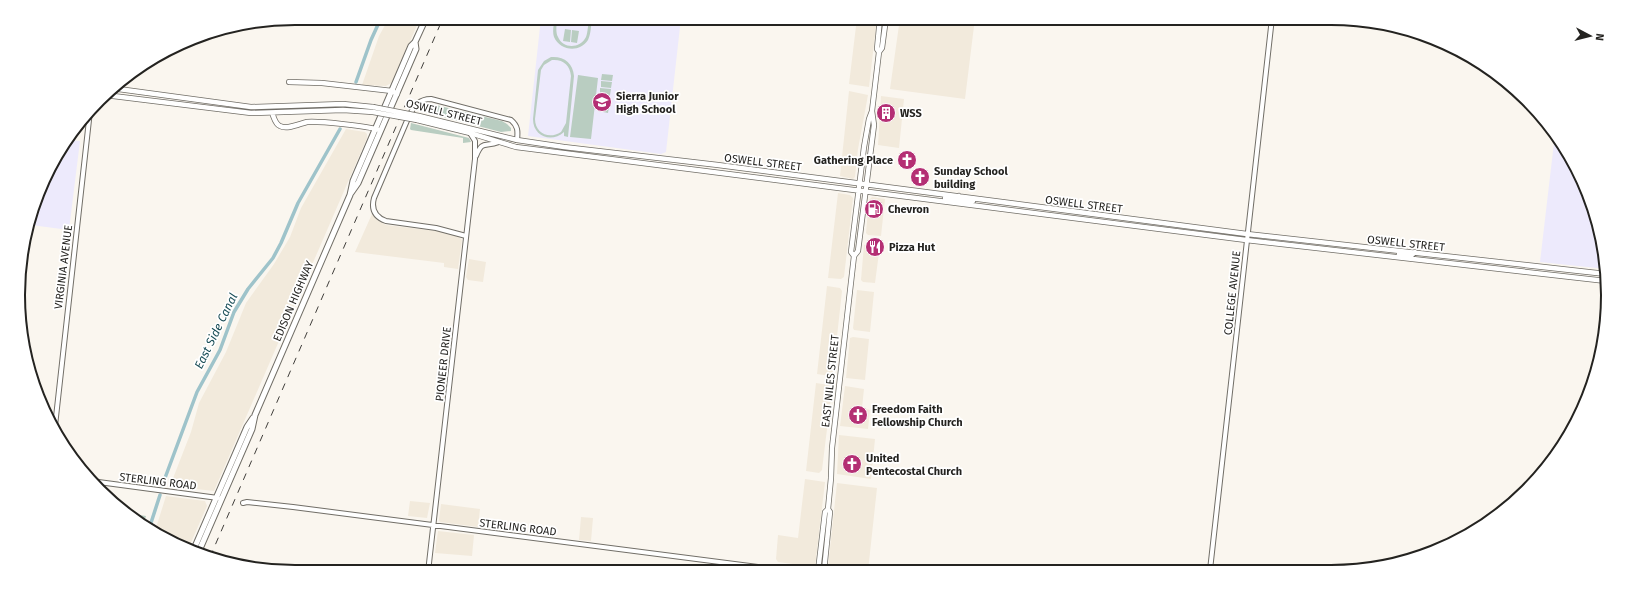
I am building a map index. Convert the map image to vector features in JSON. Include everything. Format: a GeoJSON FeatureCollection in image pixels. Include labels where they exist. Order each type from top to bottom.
{"type":"FeatureCollection","features":[{"type":"Feature","properties":{"kind":"main road","name":"EDISON HIGHWAY"},"geometry":{"type":"LineString","coordinates":[[200,548],[247,427],[255,415],[350,195],[353,181],[394,93],[411,46],[415,42],[423,25]]}},
{"type":"Feature","properties":{"kind":"main road","name":"EAST NILES STREET"},"geometry":{"type":"LineString","coordinates":[[854,256],[851,252],[868,124],[872,111],[879,52],[877,49],[879,25]]}},
{"type":"Feature","properties":{"kind":"main road","name":"EAST NILES STREET"},"geometry":{"type":"LineString","coordinates":[[879,52],[882,48],[885,25]]}},
{"type":"Feature","properties":{"kind":"main road"},"geometry":{"type":"LineString","coordinates":[[289,82],[322,83],[394,93]]}},
{"type":"Feature","properties":{"kind":"main road","name":"OSWELL STREET"},"geometry":{"type":"LineString","coordinates":[[120,89],[251,107],[343,104],[418,118],[517,140],[579,149],[718,165],[1247,234],[1600,273]]}},
{"type":"Feature","properties":{"kind":"main road","name":"OSWELL STREET"},"geometry":{"type":"LineString","coordinates":[[113,96],[251,112],[272,113],[373,109]]}},
{"type":"Feature","properties":{"kind":"main road"},"geometry":{"type":"LineString","coordinates":[[169,103],[199,103],[202,101]]}},
{"type":"Feature","properties":{"kind":"main road","name":"EAST NILES STREET"},"geometry":{"type":"LineString","coordinates":[[825,565],[830,512],[828,509],[833,436],[854,256],[858,252],[867,185],[874,125],[872,111]]}},
{"type":"Feature","properties":{"kind":"main road"},"geometry":{"type":"LineString","coordinates":[[272,113],[277,125],[285,128],[308,122],[317,122],[378,130]]}},
{"type":"Feature","properties":{"kind":"main road","name":"OSWELL STREET"},"geometry":{"type":"LineString","coordinates":[[418,118],[516,147],[1246,240],[1600,280]]}},
{"type":"Feature","properties":{"kind":"main road"},"geometry":{"type":"LineString","coordinates":[[922,198],[933,197],[956,199],[959,196]]}},
{"type":"Feature","properties":{"kind":"main road"},"geometry":{"type":"LineString","coordinates":[[958,203],[962,200],[986,203],[995,202]]}},
{"type":"Feature","properties":{"kind":"main road"},"geometry":{"type":"LineString","coordinates":[[1338,250],[1341,247],[1376,249]]}},
{"type":"Feature","properties":{"kind":"main road"},"geometry":{"type":"LineString","coordinates":[[1382,255],[1393,253],[1412,255],[1415,252]]}},
{"type":"Feature","properties":{"kind":"main road","name":"EDISON HIGHWAY"},"geometry":{"type":"LineString","coordinates":[[196,546],[219,498]]}},
{"type":"Feature","properties":{"kind":"main road","name":"EAST NILES STREET"},"geometry":{"type":"LineString","coordinates":[[819,565],[825,512],[828,509]]}},
{"type":"Feature","properties":{"kind":"street","name":"COLLEGE AVENUE"},"geometry":{"type":"LineString","coordinates":[[1211,565],[1271,25]]}},
{"type":"Feature","properties":{"kind":"street"},"geometry":{"type":"LineString","coordinates":[[466,236],[444,229],[382,220],[374,212],[374,198],[414,106],[420,101],[431,99],[511,120],[516,124],[518,132],[517,140]]}},
{"type":"Feature","properties":{"kind":"street","name":"VIRGINIA AVENUE"},"geometry":{"type":"LineString","coordinates":[[55,418],[89,121]]}},
{"type":"Feature","properties":{"kind":"street","name":"PIONEER DRIVE"},"geometry":{"type":"LineString","coordinates":[[429,565],[475,159],[475,141],[470,133]]}},
{"type":"Feature","properties":{"kind":"street"},"geometry":{"type":"LineString","coordinates":[[475,159],[480,147],[499,142]]}},
{"type":"Feature","properties":{"kind":"street","name":"STERLING ROAD"},"geometry":{"type":"LineString","coordinates":[[101,482],[219,498]]}},
{"type":"Feature","properties":{"kind":"street","name":"STERLING ROAD"},"geometry":{"type":"LineString","coordinates":[[243,503],[247,502],[743,565]]}},
{"type":"Feature","properties":{"kind":"shaded area"},"geometry":{"type":"Polygon","coordinates":[[[385,25],[417,25],[393,82],[386,86],[362,85],[379,36],[385,25]]]}},
{"type":"Feature","properties":{"kind":"shaded area","name":"Sierra Junior High School"},"geometry":{"type":"Polygon","coordinates":[[[540,25],[680,25],[666,152],[661,154],[528,136],[540,25]]]}},
{"type":"Feature","properties":{"kind":"shaded area"},"geometry":{"type":"Polygon","coordinates":[[[856,25],[876,25],[869,87],[849,84],[856,25]]]}},
{"type":"Feature","properties":{"kind":"shaded area"},"geometry":{"type":"Polygon","coordinates":[[[899,25],[974,25],[965,99],[890,89],[899,25]]]}},
{"type":"Feature","properties":{"kind":"shaded area"},"geometry":{"type":"Polygon","coordinates":[[[849,91],[868,95],[858,149],[855,177],[853,179],[840,176],[849,91]]]}},
{"type":"Feature","properties":{"kind":"shaded area"},"geometry":{"type":"Polygon","coordinates":[[[881,96],[904,99],[899,148],[878,145],[881,96]]]}},
{"type":"Feature","properties":{"kind":"shaded area"},"geometry":{"type":"Polygon","coordinates":[[[346,129],[365,132],[367,134],[367,138],[214,491],[170,486],[191,432],[199,403],[226,352],[246,303],[274,264],[290,237],[301,208],[346,129]]]}},
{"type":"Feature","properties":{"kind":"shaded area"},"geometry":{"type":"Polygon","coordinates":[[[74,141],[80,141],[69,230],[34,225],[39,208],[61,160],[74,141]]]}},
{"type":"Feature","properties":{"kind":"shaded area"},"geometry":{"type":"Polygon","coordinates":[[[1554,143],[1565,160],[1587,208],[1596,242],[1599,268],[1540,262],[1554,143]]]}},
{"type":"Feature","properties":{"kind":"shaded area"},"geometry":{"type":"Polygon","coordinates":[[[838,193],[850,195],[853,198],[844,277],[841,279],[828,278],[838,193]]]}},
{"type":"Feature","properties":{"kind":"shaded area"},"geometry":{"type":"Polygon","coordinates":[[[872,197],[885,199],[881,236],[868,235],[866,233],[869,200],[872,197]]]}},
{"type":"Feature","properties":{"kind":"shaded area"},"geometry":{"type":"Polygon","coordinates":[[[372,214],[377,220],[386,225],[446,232],[459,237],[462,240],[458,269],[444,267],[444,263],[355,252],[372,214]]]}},
{"type":"Feature","properties":{"kind":"shaded area"},"geometry":{"type":"Polygon","coordinates":[[[864,245],[880,245],[875,283],[863,282],[861,280],[864,245]]]}},
{"type":"Feature","properties":{"kind":"shaded area"},"geometry":{"type":"Polygon","coordinates":[[[469,259],[486,262],[483,282],[468,280],[466,277],[469,259]]]}},
{"type":"Feature","properties":{"kind":"shaded area"},"geometry":{"type":"Polygon","coordinates":[[[827,286],[840,288],[842,291],[833,373],[830,376],[817,374],[827,286]]]}},
{"type":"Feature","properties":{"kind":"shaded area"},"geometry":{"type":"Polygon","coordinates":[[[857,290],[874,292],[870,332],[854,330],[853,328],[857,290]]]}},
{"type":"Feature","properties":{"kind":"shaded area"},"geometry":{"type":"Polygon","coordinates":[[[850,338],[869,339],[865,380],[846,378],[850,338]]]}},
{"type":"Feature","properties":{"kind":"shaded area"},"geometry":{"type":"Polygon","coordinates":[[[816,383],[829,385],[832,388],[822,470],[819,473],[806,471],[816,383]]]}},
{"type":"Feature","properties":{"kind":"shaded area"},"geometry":{"type":"Polygon","coordinates":[[[845,386],[864,389],[862,408],[870,410],[868,429],[840,426],[845,386]]]}},
{"type":"Feature","properties":{"kind":"shaded area"},"geometry":{"type":"Polygon","coordinates":[[[839,435],[875,439],[871,479],[837,474],[839,435]]]}},
{"type":"Feature","properties":{"kind":"shaded area"},"geometry":{"type":"Polygon","coordinates":[[[805,479],[825,482],[815,565],[800,565],[778,562],[776,559],[778,535],[798,538],[805,479]]]}},
{"type":"Feature","properties":{"kind":"shaded area"},"geometry":{"type":"Polygon","coordinates":[[[837,483],[877,488],[869,565],[828,565],[837,483]]]}},
{"type":"Feature","properties":{"kind":"shaded area"},"geometry":{"type":"Polygon","coordinates":[[[166,496],[205,501],[207,506],[191,543],[156,527],[166,496]]]}},
{"type":"Feature","properties":{"kind":"shaded area"},"geometry":{"type":"Polygon","coordinates":[[[410,501],[430,503],[427,518],[408,516],[410,501]]]}},
{"type":"Feature","properties":{"kind":"shaded area"},"geometry":{"type":"Polygon","coordinates":[[[441,504],[480,509],[478,527],[440,522],[441,504]]]}},
{"type":"Feature","properties":{"kind":"shaded area"},"geometry":{"type":"Polygon","coordinates":[[[581,517],[593,518],[591,541],[579,540],[581,517]]]}},
{"type":"Feature","properties":{"kind":"shaded area"},"geometry":{"type":"Polygon","coordinates":[[[438,531],[474,535],[472,556],[435,553],[438,531]]]}},
{"type":"Feature","properties":{"kind":"green space"},"geometry":{"type":"Polygon","coordinates":[[[554,25],[556,25],[557,35],[560,41],[564,44],[572,46],[580,44],[583,41],[587,35],[588,25],[591,25],[588,40],[580,47],[570,49],[565,48],[557,42],[553,35],[554,25]]]}},
{"type":"Feature","properties":{"kind":"green space"},"geometry":{"type":"Polygon","coordinates":[[[565,29],[571,30],[570,42],[563,41],[565,29]]]}},
{"type":"Feature","properties":{"kind":"green space"},"geometry":{"type":"Polygon","coordinates":[[[572,30],[579,31],[577,43],[571,42],[572,30]]]}},
{"type":"Feature","properties":{"kind":"green space"},"geometry":{"type":"Polygon","coordinates":[[[551,57],[556,57],[564,59],[572,67],[574,76],[568,137],[564,136],[564,132],[554,137],[544,136],[536,130],[534,125],[533,119],[538,70],[544,61],[551,57]],[[552,60],[544,65],[541,70],[535,119],[537,128],[544,134],[548,135],[561,132],[566,123],[571,76],[567,66],[563,62],[552,60]]]}},
{"type":"Feature","properties":{"kind":"green space"},"geometry":{"type":"Polygon","coordinates":[[[602,74],[613,75],[612,81],[601,80],[602,74]]]}},
{"type":"Feature","properties":{"kind":"green space"},"geometry":{"type":"Polygon","coordinates":[[[578,75],[598,78],[591,139],[570,137],[578,75]]]}},
{"type":"Feature","properties":{"kind":"green space"},"geometry":{"type":"Polygon","coordinates":[[[601,81],[612,82],[611,88],[601,87],[601,81]]]}},
{"type":"Feature","properties":{"kind":"green space"},"geometry":{"type":"Polygon","coordinates":[[[600,88],[611,89],[610,95],[600,94],[600,88]]]}},
{"type":"Feature","properties":{"kind":"green space"},"geometry":{"type":"Polygon","coordinates":[[[600,95],[610,96],[610,102],[599,101],[600,95]]]}},
{"type":"Feature","properties":{"kind":"green space"},"geometry":{"type":"Polygon","coordinates":[[[424,104],[432,104],[502,121],[511,128],[511,131],[501,132],[416,110],[424,104]]]}},
{"type":"Feature","properties":{"kind":"green space"},"geometry":{"type":"Polygon","coordinates":[[[599,105],[609,107],[608,113],[598,111],[599,105]]]}},
{"type":"Feature","properties":{"kind":"green space"},"geometry":{"type":"Polygon","coordinates":[[[411,123],[469,138],[471,142],[463,143],[463,138],[411,130],[411,123]]]}},
{"type":"Feature","properties":{"kind":"green space"},"geometry":{"type":"Polygon","coordinates":[[[139,515],[146,516],[145,519],[139,515]]]}},
{"type":"Feature","properties":{"kind":"waterway","name":"East Side Canal"},"geometry":{"type":"LineString","coordinates":[[356,82],[378,25]]}},
{"type":"Feature","properties":{"kind":"waterway","name":"East Side Canal"},"geometry":{"type":"LineString","coordinates":[[162,486],[197,392],[220,350],[234,312],[248,289],[273,258],[298,203],[340,129]]}},
{"type":"Feature","properties":{"kind":"waterway","name":"East Side Canal"},"geometry":{"type":"LineString","coordinates":[[151,523],[160,495]]}},
{"type":"Feature","properties":{"kind":"railway"},"geometry":{"type":"LineString","coordinates":[[212,552],[440,25]]}},
{"type":"Feature","properties":{"kind":"place","name":"Sierra Junior High School"},"geometry":{"type":"Point","coordinates":[602,102]}},
{"type":"Feature","properties":{"kind":"place","name":"WSS"},"geometry":{"type":"Point","coordinates":[886,113]}},
{"type":"Feature","properties":{"kind":"place","name":"Gathering Place"},"geometry":{"type":"Point","coordinates":[907,160]}},
{"type":"Feature","properties":{"kind":"place","name":"Sunday School building"},"geometry":{"type":"Point","coordinates":[920,177]}},
{"type":"Feature","properties":{"kind":"place","name":"Chevron"},"geometry":{"type":"Point","coordinates":[874,209]}},
{"type":"Feature","properties":{"kind":"place","name":"Pizza Hut"},"geometry":{"type":"Point","coordinates":[875,247]}},
{"type":"Feature","properties":{"kind":"place","name":"Freedom Faith Fellowship Church"},"geometry":{"type":"Point","coordinates":[858,415]}},
{"type":"Feature","properties":{"kind":"place","name":"United Pentecostal Church"},"geometry":{"type":"Point","coordinates":[852,464]}}]}
